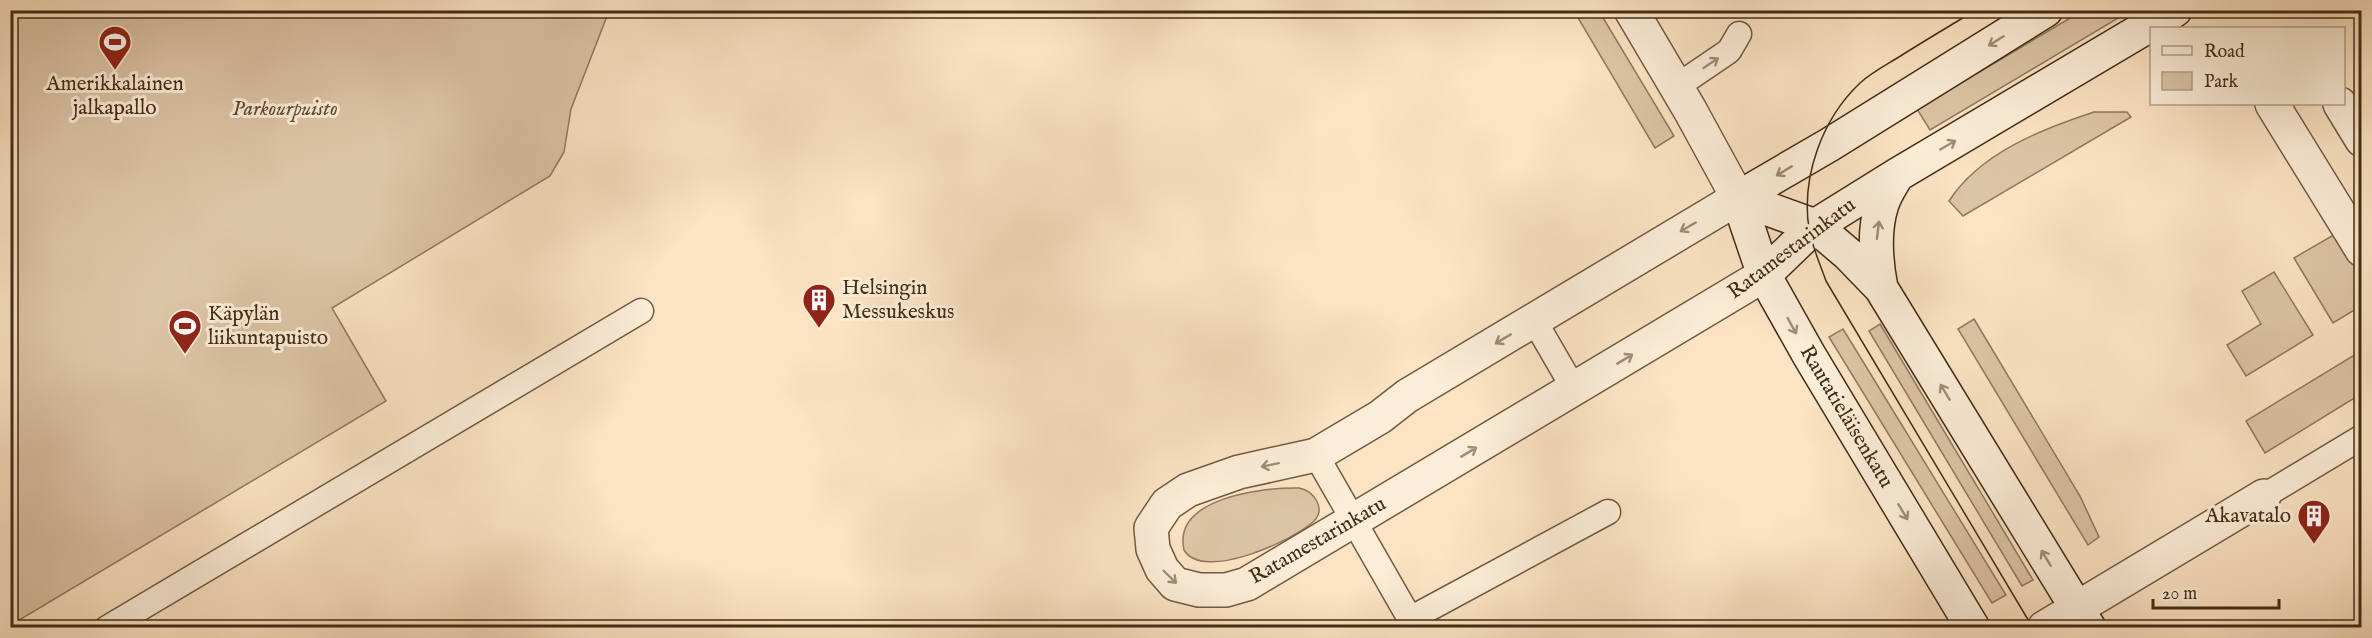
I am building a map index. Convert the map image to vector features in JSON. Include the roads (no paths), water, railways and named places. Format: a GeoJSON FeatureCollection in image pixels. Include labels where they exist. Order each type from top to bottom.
{"type":"FeatureCollection","features":[{"type":"Feature","properties":{"kind":"street","name":"Rautatieläisenkatu"},"geometry":{"type":"LineString","coordinates":[[1631,10],[1677,87],[1738,198],[1764,275],[1809,355],[1973,627]]}},
{"type":"Feature","properties":{"kind":"street","name":"Ratamestarinkatu"},"geometry":{"type":"LineString","coordinates":[[2046,10],[1829,145],[1407,396],[1380,417],[1316,455],[1239,472],[1188,490],[1167,504],[1151,528],[1154,549],[1162,569],[1175,584],[1199,590],[1226,590],[1247,584],[1764,275],[1815,226],[2175,10]]}},
{"type":"Feature","properties":{"kind":"street"},"geometry":{"type":"LineString","coordinates":[[2273,105],[2361,250]]}},
{"type":"Feature","properties":{"kind":"street"},"geometry":{"type":"LineString","coordinates":[[2341,105],[2361,140]]}},
{"type":"Feature","properties":{"kind":"street"},"geometry":{"type":"LineString","coordinates":[[1881,288],[1877,267],[1876,235],[1882,204],[1897,175]]}},
{"type":"Feature","properties":{"kind":"street"},"geometry":{"type":"LineString","coordinates":[[1738,198],[1815,226],[1848,254],[1881,288],[2083,618]]}},
{"type":"Feature","properties":{"kind":"street"},"geometry":{"type":"LineString","coordinates":[[2044,627],[2083,618],[2264,496]]}},
{"type":"Feature","properties":{"kind":"lane"},"geometry":{"type":"LineString","coordinates":[[1677,87],[1729,51],[1739,34]]}},
{"type":"Feature","properties":{"kind":"lane"},"geometry":{"type":"LineString","coordinates":[[107,627],[641,310]]}},
{"type":"Feature","properties":{"kind":"lane"},"geometry":{"type":"LineString","coordinates":[[1534,320],[1574,389]]}},
{"type":"Feature","properties":{"kind":"lane"},"geometry":{"type":"LineString","coordinates":[[2264,496],[2361,436]]}},
{"type":"Feature","properties":{"kind":"lane"},"geometry":{"type":"LineString","coordinates":[[1316,455],[1410,619],[1608,512]]}},
{"type":"Feature","properties":{"kind":"tram line"},"geometry":{"type":"LineString","coordinates":[[1976,10],[1875,72],[1847,97],[1825,131],[1817,150],[1808,189],[1807,209],[1814,248],[1826,281],[2033,628]]}},
{"type":"Feature","properties":{"kind":"place","name":"Amerikkalainen jalkapallo"},"geometry":{"type":"Point","coordinates":[115,71]}},
{"type":"Feature","properties":{"kind":"place","name":"Helsingin Messukeskus"},"geometry":{"type":"Point","coordinates":[819,329]}},
{"type":"Feature","properties":{"kind":"place","name":"Käpylän liikuntapuisto"},"geometry":{"type":"Point","coordinates":[185,355]}},
{"type":"Feature","properties":{"kind":"place","name":"Akavatalo"},"geometry":{"type":"Point","coordinates":[2314,545]}},
{"type":"Feature","properties":{"kind":"park label","name":"Parkourpuisto"},"geometry":{"type":"Point","coordinates":[285,109]}}]}
